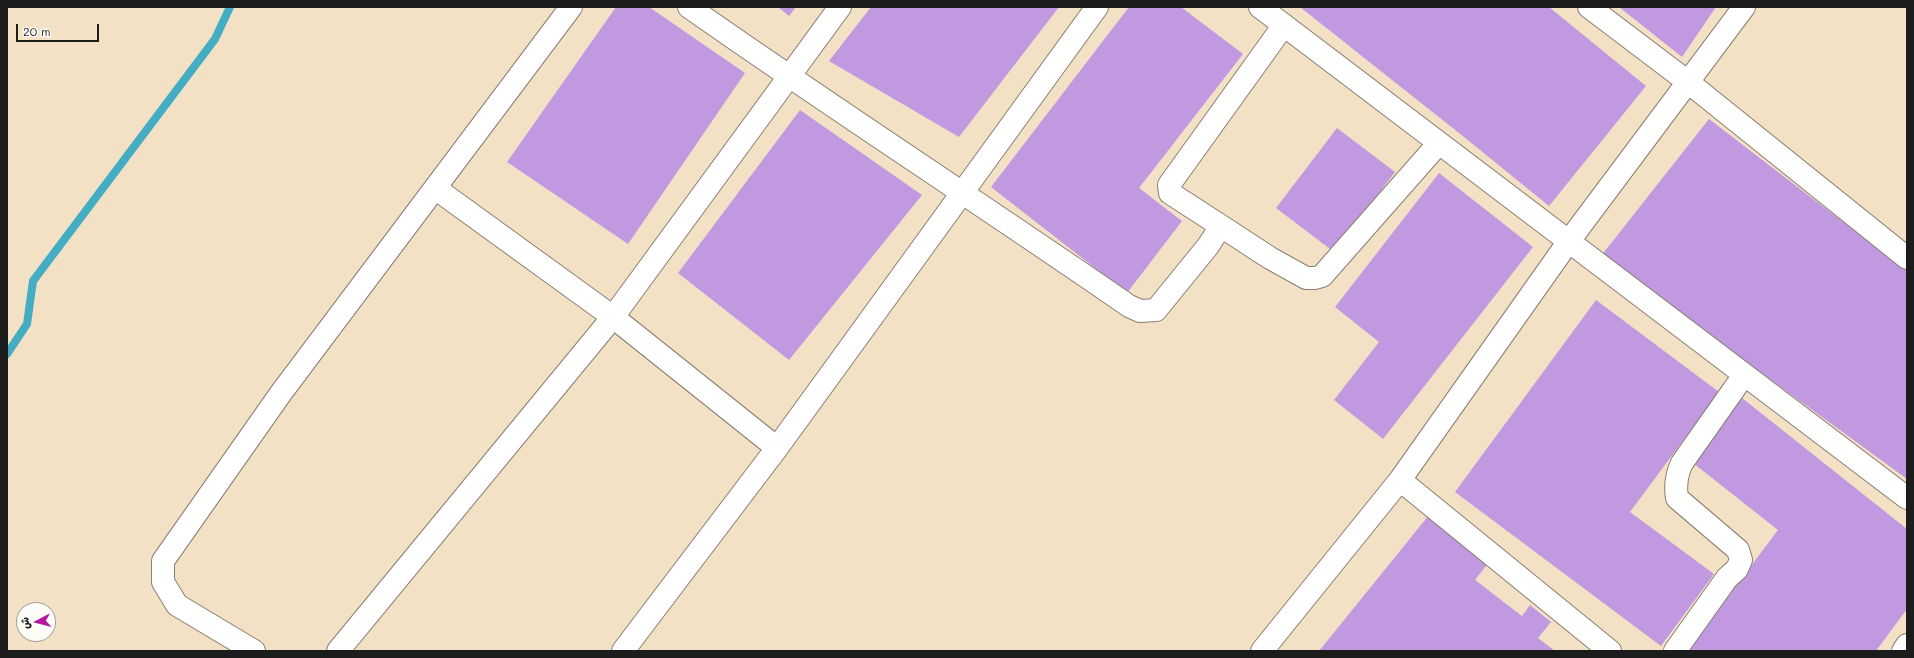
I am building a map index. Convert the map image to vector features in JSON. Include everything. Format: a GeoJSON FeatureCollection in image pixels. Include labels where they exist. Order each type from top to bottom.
{"type":"FeatureCollection","features":[{"type":"Feature","properties":{"kind":"street"},"geometry":{"type":"LineString","coordinates":[[254,651],[177,605],[163,582],[163,561],[281,393],[571,7]]}},
{"type":"Feature","properties":{"kind":"street"},"geometry":{"type":"LineString","coordinates":[[689,7],[788,77],[1129,306],[1140,311],[1156,310],[1208,246],[1221,226]]}},
{"type":"Feature","properties":{"kind":"street"},"geometry":{"type":"LineString","coordinates":[[338,651],[613,317],[840,7]]}},
{"type":"Feature","properties":{"kind":"street"},"geometry":{"type":"LineString","coordinates":[[622,651],[777,448],[1097,7]]}},
{"type":"Feature","properties":{"kind":"street"},"geometry":{"type":"LineString","coordinates":[[1260,7],[1907,498]]}},
{"type":"Feature","properties":{"kind":"street"},"geometry":{"type":"LineString","coordinates":[[1589,7],[1688,82],[1907,258]]}},
{"type":"Feature","properties":{"kind":"street"},"geometry":{"type":"LineString","coordinates":[[1262,651],[1400,480],[1569,241],[1744,7]]}},
{"type":"Feature","properties":{"kind":"street"},"geometry":{"type":"LineString","coordinates":[[1284,25],[1169,185],[1170,193],[1270,258],[1306,278],[1315,278],[1322,276],[1439,143]]}},
{"type":"Feature","properties":{"kind":"street"},"geometry":{"type":"LineString","coordinates":[[435,188],[613,317],[777,448]]}},
{"type":"Feature","properties":{"kind":"street"},"geometry":{"type":"LineString","coordinates":[[1675,651],[1727,578],[1736,569],[1741,560],[1738,550],[1677,498],[1675,485],[1682,463],[1744,374]]}},
{"type":"Feature","properties":{"kind":"street"},"geometry":{"type":"LineString","coordinates":[[1400,480],[1610,651]]}},
{"type":"Feature","properties":{"kind":"street"},"geometry":{"type":"LineString","coordinates":[[1903,651],[1907,645]]}},
{"type":"Feature","properties":{"kind":"building"},"geometry":{"type":"Polygon","coordinates":[[[616,7],[649,7],[745,73],[628,244],[507,162],[616,7]]]}},
{"type":"Feature","properties":{"kind":"building"},"geometry":{"type":"Polygon","coordinates":[[[778,7],[796,7],[789,16],[778,7]]]}},
{"type":"Feature","properties":{"kind":"building"},"geometry":{"type":"Polygon","coordinates":[[[871,7],[1059,7],[959,137],[829,61],[871,7]]]}},
{"type":"Feature","properties":{"kind":"building"},"geometry":{"type":"Polygon","coordinates":[[[1129,7],[1181,7],[1243,54],[1139,188],[1182,221],[1127,293],[991,187],[1129,7]]]}},
{"type":"Feature","properties":{"kind":"building"},"geometry":{"type":"Polygon","coordinates":[[[1300,7],[1549,7],[1646,86],[1549,206],[1300,7]]]}},
{"type":"Feature","properties":{"kind":"building"},"geometry":{"type":"Polygon","coordinates":[[[1619,7],[1716,7],[1682,57],[1619,7]]]}},
{"type":"Feature","properties":{"kind":"building"},"geometry":{"type":"Polygon","coordinates":[[[800,110],[922,195],[789,360],[678,273],[800,110]]]}},
{"type":"Feature","properties":{"kind":"building"},"geometry":{"type":"Polygon","coordinates":[[[1709,119],[1907,271],[1907,479],[1601,256],[1709,119]]]}},
{"type":"Feature","properties":{"kind":"building"},"geometry":{"type":"Polygon","coordinates":[[[1337,128],[1395,172],[1334,252],[1276,208],[1337,128]]]}},
{"type":"Feature","properties":{"kind":"building"},"geometry":{"type":"Polygon","coordinates":[[[1439,173],[1533,247],[1383,439],[1334,400],[1379,342],[1335,307],[1439,173]]]}},
{"type":"Feature","properties":{"kind":"building"},"geometry":{"type":"Polygon","coordinates":[[[1596,300],[1719,392],[1630,512],[1714,574],[1661,646],[1455,492],[1596,300]]]}},
{"type":"Feature","properties":{"kind":"building"},"geometry":{"type":"Polygon","coordinates":[[[1742,398],[1907,529],[1907,609],[1876,651],[1687,651],[1778,530],[1693,463],[1742,398]]]}},
{"type":"Feature","properties":{"kind":"building"},"geometry":{"type":"Polygon","coordinates":[[[1429,515],[1489,562],[1475,580],[1522,616],[1530,605],[1551,622],[1538,638],[1555,651],[1319,651],[1429,515]]]}},
{"type":"Feature","properties":{"kind":"waterway"},"geometry":{"type":"LineString","coordinates":[[7,354],[27,324],[33,281],[215,39],[230,7]]}}]}
